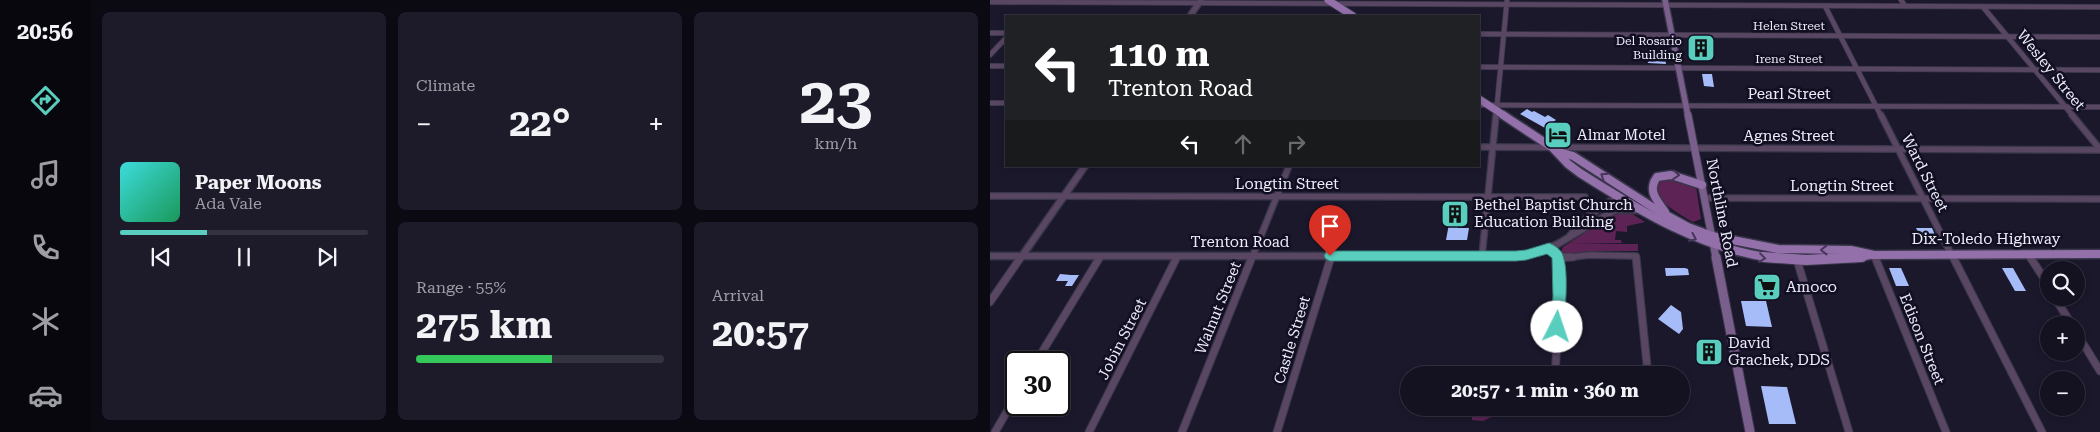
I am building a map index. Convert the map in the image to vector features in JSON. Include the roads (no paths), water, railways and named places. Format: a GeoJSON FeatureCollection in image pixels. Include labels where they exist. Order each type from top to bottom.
{"type":"FeatureCollection","features":[{"type":"Feature","properties":{"kind":"main road"},"geometry":{"type":"LineString","coordinates":[[1330,1],[1351,15]]}},
{"type":"Feature","properties":{"kind":"main road","name":"Northline Road"},"geometry":{"type":"LineString","coordinates":[[1665,2],[1715,247],[1750,432]]}},
{"type":"Feature","properties":{"kind":"main road","name":"Dix-Toledo Highway"},"geometry":{"type":"LineString","coordinates":[[1480,100],[1556,150],[1573,156],[1656,210],[1712,236],[1770,248],[1852,250],[1873,255]]}},
{"type":"Feature","properties":{"kind":"main road","name":"Dix-Toledo Highway"},"geometry":{"type":"LineString","coordinates":[[1556,150],[1566,162],[1620,197],[1694,239],[1715,247],[1750,256],[1797,260],[1854,259],[1873,255],[2100,254]]}},
{"type":"Feature","properties":{"kind":"main road"},"geometry":{"type":"LineString","coordinates":[[1668,216],[1652,192],[1652,186],[1656,180],[1664,175],[1676,174],[1690,178],[1702,185]]}},
{"type":"Feature","properties":{"kind":"main road"},"geometry":{"type":"LineString","coordinates":[[1620,197],[1634,199],[1656,210]]}},
{"type":"Feature","properties":{"kind":"street"},"geometry":{"type":"LineString","coordinates":[[1901,0],[1905,6]]}},
{"type":"Feature","properties":{"kind":"street"},"geometry":{"type":"LineString","coordinates":[[2050,0],[2057,7]]}},
{"type":"Feature","properties":{"kind":"street"},"geometry":{"type":"LineString","coordinates":[[1191,15],[1201,1]]}},
{"type":"Feature","properties":{"kind":"street"},"geometry":{"type":"LineString","coordinates":[[990,2],[1665,2],[1825,6],[2100,7]]}},
{"type":"Feature","properties":{"kind":"street"},"geometry":{"type":"LineString","coordinates":[[1482,256],[1493,147],[1493,107],[1500,67],[1507,2]]}},
{"type":"Feature","properties":{"kind":"street","name":"Ward Street"},"geometry":{"type":"LineString","coordinates":[[1825,6],[2042,432]]}},
{"type":"Feature","properties":{"kind":"street","name":"Wesley Street"},"geometry":{"type":"LineString","coordinates":[[1984,7],[2100,150]]}},
{"type":"Feature","properties":{"kind":"street"},"geometry":{"type":"LineString","coordinates":[[990,33],[1005,33]]}},
{"type":"Feature","properties":{"kind":"street","name":"Helen Street"},"geometry":{"type":"LineString","coordinates":[[1480,34],[2100,37]]}},
{"type":"Feature","properties":{"kind":"street"},"geometry":{"type":"LineString","coordinates":[[990,55],[1005,39]]}},
{"type":"Feature","properties":{"kind":"street"},"geometry":{"type":"LineString","coordinates":[[990,66],[1005,66]]}},
{"type":"Feature","properties":{"kind":"street","name":"Irene Street"},"geometry":{"type":"LineString","coordinates":[[1480,67],[2100,70]]}},
{"type":"Feature","properties":{"kind":"street"},"geometry":{"type":"LineString","coordinates":[[990,103],[1005,103]]}},
{"type":"Feature","properties":{"kind":"street","name":"Pearl Street"},"geometry":{"type":"LineString","coordinates":[[1480,105],[1493,107],[2100,107]]}},
{"type":"Feature","properties":{"kind":"street","name":"Agnes Street"},"geometry":{"type":"LineString","coordinates":[[1480,147],[1556,150],[1694,148],[2100,150]]}},
{"type":"Feature","properties":{"kind":"street"},"geometry":{"type":"LineString","coordinates":[[990,302],[1084,167]]}},
{"type":"Feature","properties":{"kind":"street","name":"Walnut Street"},"geometry":{"type":"LineString","coordinates":[[1182,432],[1289,167]]}},
{"type":"Feature","properties":{"kind":"street","name":"Longtin Street"},"geometry":{"type":"LineString","coordinates":[[990,196],[1585,197]]}},
{"type":"Feature","properties":{"kind":"street","name":"Trenton Road"},"geometry":{"type":"LineString","coordinates":[[1569,237],[1573,231],[1602,207],[1620,197]]}},
{"type":"Feature","properties":{"kind":"street","name":"Longtin Street"},"geometry":{"type":"LineString","coordinates":[[1705,198],[2100,199]]}},
{"type":"Feature","properties":{"kind":"street","name":"Trenton Road"},"geometry":{"type":"LineString","coordinates":[[990,256],[1526,255],[1549,248],[1615,210],[1641,210]]}},
{"type":"Feature","properties":{"kind":"street"},"geometry":{"type":"LineString","coordinates":[[1549,248],[1558,256],[1636,256],[1647,366]]}},
{"type":"Feature","properties":{"kind":"street"},"geometry":{"type":"LineString","coordinates":[[2028,254],[2040,272]]}},
{"type":"Feature","properties":{"kind":"street","name":"Edison Street"},"geometry":{"type":"LineString","coordinates":[[1873,255],[1946,432]]}},
{"type":"Feature","properties":{"kind":"street","name":"Jobin Street"},"geometry":{"type":"LineString","coordinates":[[1089,432],[1177,256]]}},
{"type":"Feature","properties":{"kind":"street","name":"Castle Street"},"geometry":{"type":"LineString","coordinates":[[1277,432],[1330,256]]}},
{"type":"Feature","properties":{"kind":"street"},"geometry":{"type":"LineString","coordinates":[[1556,366],[1560,296],[1558,256]]}},
{"type":"Feature","properties":{"kind":"street"},"geometry":{"type":"LineString","coordinates":[[1043,351],[1100,257]]}},
{"type":"Feature","properties":{"kind":"street"},"geometry":{"type":"LineString","coordinates":[[1797,260],[1849,432]]}},
{"type":"Feature","properties":{"kind":"street"},"geometry":{"type":"LineString","coordinates":[[2085,346],[2100,370]]}},
{"type":"Feature","properties":{"kind":"street"},"geometry":{"type":"LineString","coordinates":[[995,432],[1005,415]]}},
{"type":"Feature","properties":{"kind":"place","name":"Del Rosario Building"},"geometry":{"type":"Point","coordinates":[1701,48]}},
{"type":"Feature","properties":{"kind":"place","name":"Almar Motel"},"geometry":{"type":"Point","coordinates":[1558,135]}},
{"type":"Feature","properties":{"kind":"place","name":"Bethel Baptist Church Education Building"},"geometry":{"type":"Point","coordinates":[1455,214]}},
{"type":"Feature","properties":{"kind":"place","name":"Amoco"},"geometry":{"type":"Point","coordinates":[1767,287]}},
{"type":"Feature","properties":{"kind":"place","name":"David Grachek, DDS"},"geometry":{"type":"Point","coordinates":[1709,352]}}]}
